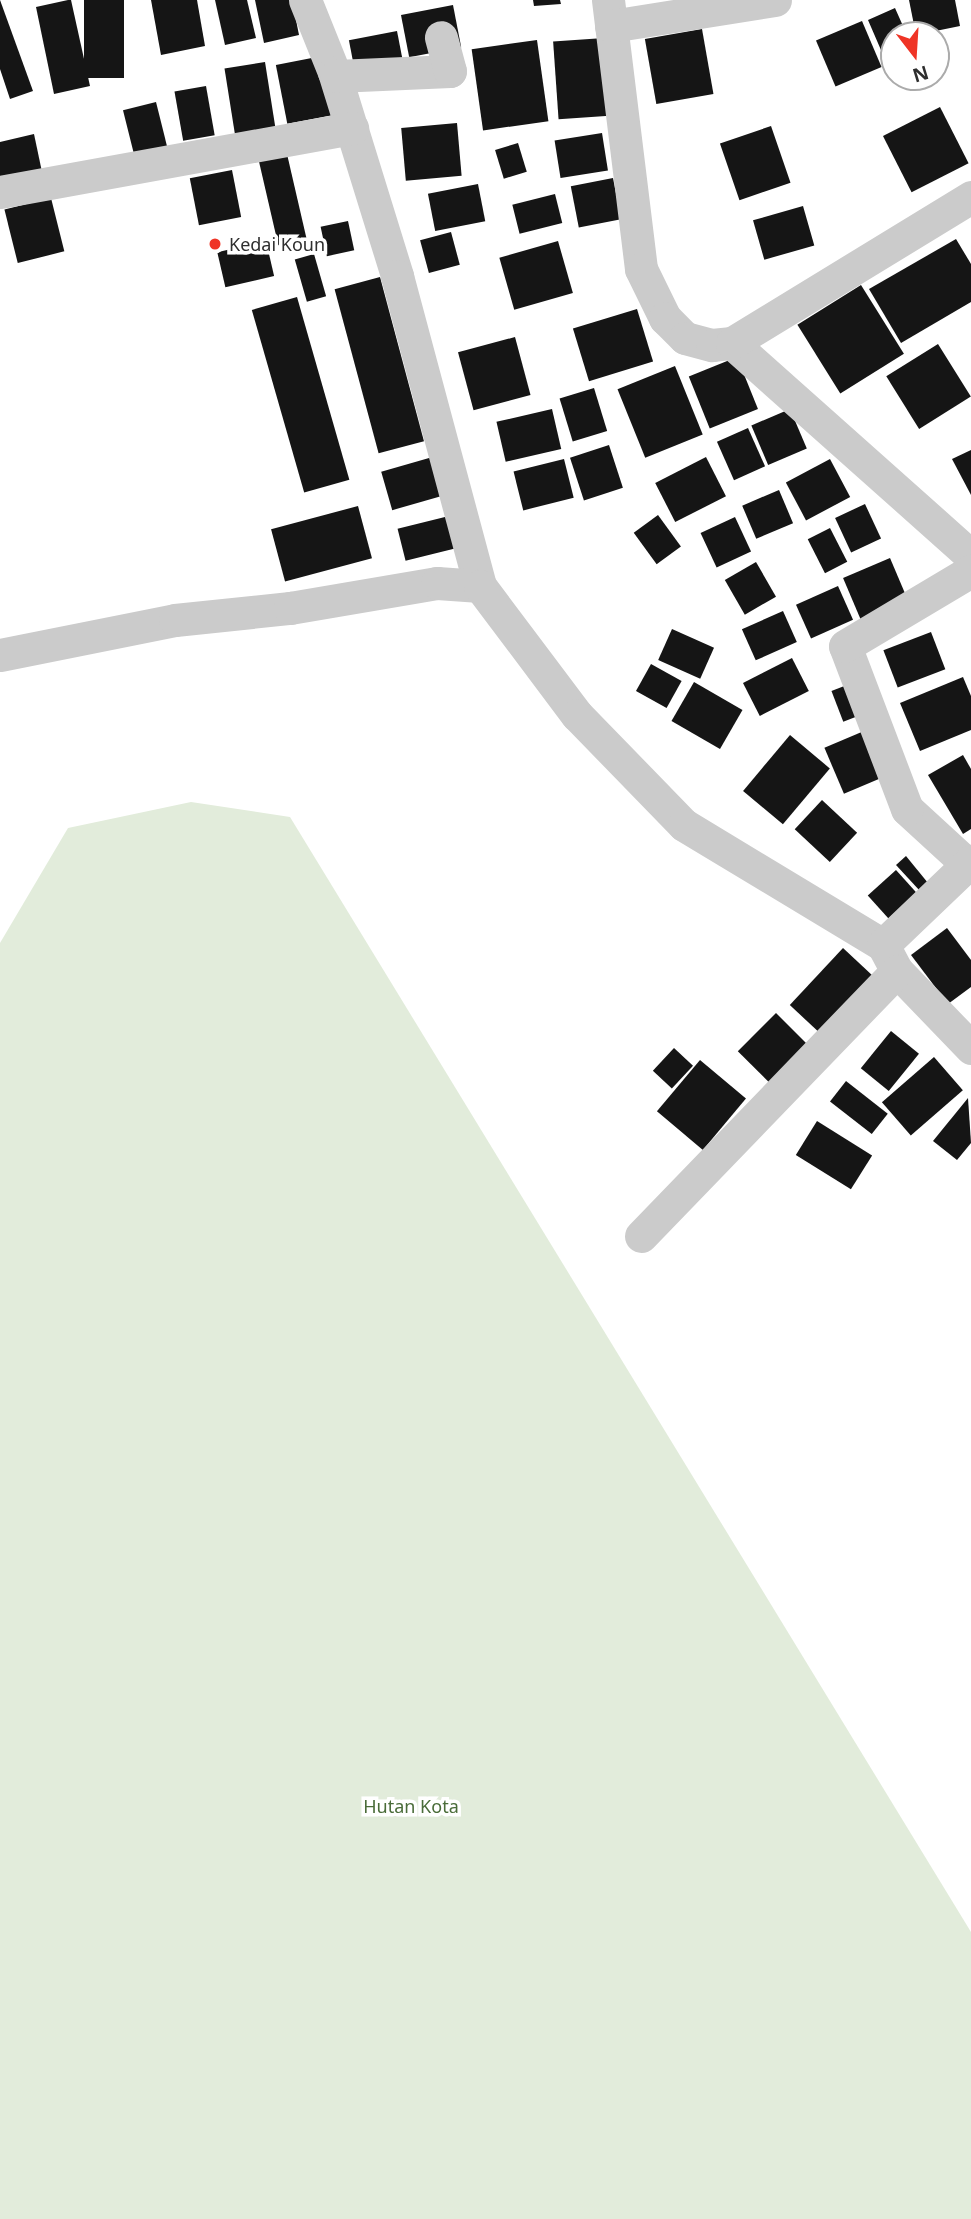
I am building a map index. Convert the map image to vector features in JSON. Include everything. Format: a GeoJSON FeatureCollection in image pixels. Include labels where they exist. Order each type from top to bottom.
{"type":"FeatureCollection","features":[{"type":"Feature","properties":{"kind":"street"},"geometry":{"type":"LineString","coordinates":[[305,0],[336,76],[397,276],[480,586],[577,715],[684,825],[890,958],[971,1048]]}},
{"type":"Feature","properties":{"kind":"street"},"geometry":{"type":"LineString","coordinates":[[775,0],[609,13],[641,269],[665,318],[685,338],[712,345],[732,343],[971,197]]}},
{"type":"Feature","properties":{"kind":"street"},"geometry":{"type":"LineString","coordinates":[[336,76],[450,71],[441,37]]}},
{"type":"Feature","properties":{"kind":"street"},"geometry":{"type":"LineString","coordinates":[[0,192],[352,128]]}},
{"type":"Feature","properties":{"kind":"street"},"geometry":{"type":"LineString","coordinates":[[732,343],[971,556]]}},
{"type":"Feature","properties":{"kind":"street"},"geometry":{"type":"LineString","coordinates":[[641,1236],[890,958],[969,862],[907,809],[845,646],[971,571]]}},
{"type":"Feature","properties":{"kind":"street"},"geometry":{"type":"LineString","coordinates":[[0,655],[175,620],[290,608],[437,583],[480,586]]}},
{"type":"Feature","properties":{"kind":"green space","name":"Hutan Kota"},"geometry":{"type":"Polygon","coordinates":[[[191,802],[290,817],[971,1932],[971,2219],[0,2219],[0,943],[68,828],[191,802]]]}},
{"type":"Feature","properties":{"kind":"building"},"geometry":{"type":"Polygon","coordinates":[[[0,0],[33,91],[10,99],[0,69],[0,0]]]}},
{"type":"Feature","properties":{"kind":"building"},"geometry":{"type":"Polygon","coordinates":[[[71,0],[90,86],[54,94],[36,7],[71,0]]]}},
{"type":"Feature","properties":{"kind":"building"},"geometry":{"type":"Polygon","coordinates":[[[84,0],[124,0],[124,78],[84,78],[84,0]]]}},
{"type":"Feature","properties":{"kind":"building"},"geometry":{"type":"Polygon","coordinates":[[[151,0],[197,0],[205,46],[161,55],[151,0]]]}},
{"type":"Feature","properties":{"kind":"building"},"geometry":{"type":"Polygon","coordinates":[[[215,0],[247,0],[256,38],[225,45],[215,0]]]}},
{"type":"Feature","properties":{"kind":"building"},"geometry":{"type":"Polygon","coordinates":[[[255,0],[292,0],[299,35],[264,43],[255,0]]]}},
{"type":"Feature","properties":{"kind":"building"},"geometry":{"type":"Polygon","coordinates":[[[533,0],[560,0],[561,4],[534,6],[533,0]]]}},
{"type":"Feature","properties":{"kind":"building"},"geometry":{"type":"Polygon","coordinates":[[[909,0],[955,0],[960,26],[950,28],[950,21],[913,21],[909,0]]]}},
{"type":"Feature","properties":{"kind":"building"},"geometry":{"type":"Polygon","coordinates":[[[453,5],[461,47],[409,57],[401,15],[453,5]]]}},
{"type":"Feature","properties":{"kind":"building"},"geometry":{"type":"Polygon","coordinates":[[[895,8],[901,21],[880,21],[880,48],[868,20],[895,8]]]}},
{"type":"Feature","properties":{"kind":"building"},"geometry":{"type":"Polygon","coordinates":[[[862,21],[880,68],[836,87],[816,41],[862,21]]]}},
{"type":"Feature","properties":{"kind":"building"},"geometry":{"type":"Polygon","coordinates":[[[702,29],[713,94],[656,104],[645,39],[702,29]]]}},
{"type":"Feature","properties":{"kind":"building"},"geometry":{"type":"Polygon","coordinates":[[[397,31],[405,74],[357,84],[349,40],[397,31]]]}},
{"type":"Feature","properties":{"kind":"building"},"geometry":{"type":"Polygon","coordinates":[[[604,38],[609,116],[559,119],[553,42],[604,38]]]}},
{"type":"Feature","properties":{"kind":"building"},"geometry":{"type":"Polygon","coordinates":[[[537,40],[548,121],[483,130],[472,49],[537,40]]]}},
{"type":"Feature","properties":{"kind":"building"},"geometry":{"type":"Polygon","coordinates":[[[322,56],[333,115],[287,124],[276,65],[322,56]]]}},
{"type":"Feature","properties":{"kind":"building"},"geometry":{"type":"Polygon","coordinates":[[[265,62],[275,128],[235,135],[225,68],[265,62]]]}},
{"type":"Feature","properties":{"kind":"building"},"geometry":{"type":"Polygon","coordinates":[[[206,86],[215,135],[183,141],[174,92],[206,86]]]}},
{"type":"Feature","properties":{"kind":"building"},"geometry":{"type":"Polygon","coordinates":[[[156,102],[170,159],[137,167],[123,110],[156,102]]]}},
{"type":"Feature","properties":{"kind":"building"},"geometry":{"type":"Polygon","coordinates":[[[940,107],[969,163],[912,192],[883,136],[940,107]]]}},
{"type":"Feature","properties":{"kind":"building"},"geometry":{"type":"Polygon","coordinates":[[[457,123],[462,176],[406,181],[401,128],[457,123]]]}},
{"type":"Feature","properties":{"kind":"building"},"geometry":{"type":"Polygon","coordinates":[[[771,126],[791,183],[739,200],[720,144],[771,126]]]}},
{"type":"Feature","properties":{"kind":"building"},"geometry":{"type":"Polygon","coordinates":[[[602,133],[608,171],[561,178],[555,141],[602,133]]]}},
{"type":"Feature","properties":{"kind":"building"},"geometry":{"type":"Polygon","coordinates":[[[34,134],[42,172],[0,181],[0,142],[34,134]]]}},
{"type":"Feature","properties":{"kind":"building"},"geometry":{"type":"Polygon","coordinates":[[[518,143],[527,172],[504,179],[495,150],[518,143]]]}},
{"type":"Feature","properties":{"kind":"building"},"geometry":{"type":"Polygon","coordinates":[[[287,154],[307,239],[278,245],[259,161],[287,154]]]}},
{"type":"Feature","properties":{"kind":"building"},"geometry":{"type":"Polygon","coordinates":[[[232,170],[241,217],[199,225],[190,178],[232,170]]]}},
{"type":"Feature","properties":{"kind":"building"},"geometry":{"type":"Polygon","coordinates":[[[613,178],[621,219],[579,227],[571,186],[613,178]]]}},
{"type":"Feature","properties":{"kind":"building"},"geometry":{"type":"Polygon","coordinates":[[[478,184],[485,221],[435,231],[428,194],[478,184]]]}},
{"type":"Feature","properties":{"kind":"building"},"geometry":{"type":"Polygon","coordinates":[[[555,194],[562,223],[520,234],[512,205],[555,194]]]}},
{"type":"Feature","properties":{"kind":"building"},"geometry":{"type":"Polygon","coordinates":[[[51,198],[64,251],[18,263],[4,210],[51,198]]]}},
{"type":"Feature","properties":{"kind":"building"},"geometry":{"type":"Polygon","coordinates":[[[803,206],[814,245],[764,260],[753,220],[803,206]]]}},
{"type":"Feature","properties":{"kind":"building"},"geometry":{"type":"Polygon","coordinates":[[[348,221],[354,250],[327,256],[321,227],[348,221]]]}},
{"type":"Feature","properties":{"kind":"building"},"geometry":{"type":"Polygon","coordinates":[[[451,232],[460,265],[429,273],[420,240],[451,232]]]}},
{"type":"Feature","properties":{"kind":"building"},"geometry":{"type":"Polygon","coordinates":[[[956,239],[971,264],[971,302],[901,343],[869,289],[956,239]]]}},
{"type":"Feature","properties":{"kind":"building"},"geometry":{"type":"Polygon","coordinates":[[[266,241],[274,276],[225,287],[217,252],[266,241]]]}},
{"type":"Feature","properties":{"kind":"building"},"geometry":{"type":"Polygon","coordinates":[[[558,241],[573,293],[514,310],[499,258],[558,241]]]}},
{"type":"Feature","properties":{"kind":"building"},"geometry":{"type":"Polygon","coordinates":[[[314,254],[326,296],[307,302],[295,260],[314,254]]]}},
{"type":"Feature","properties":{"kind":"building"},"geometry":{"type":"Polygon","coordinates":[[[380,277],[424,441],[379,453],[335,289],[380,277]]]}},
{"type":"Feature","properties":{"kind":"building"},"geometry":{"type":"Polygon","coordinates":[[[861,285],[904,354],[840,393],[797,325],[861,285]]]}},
{"type":"Feature","properties":{"kind":"building"},"geometry":{"type":"Polygon","coordinates":[[[297,297],[349,480],[304,493],[252,310],[297,297]]]}},
{"type":"Feature","properties":{"kind":"building"},"geometry":{"type":"Polygon","coordinates":[[[637,309],[653,362],[589,381],[573,329],[637,309]]]}},
{"type":"Feature","properties":{"kind":"building"},"geometry":{"type":"Polygon","coordinates":[[[515,337],[531,395],[474,410],[458,352],[515,337]]]}},
{"type":"Feature","properties":{"kind":"building"},"geometry":{"type":"Polygon","coordinates":[[[938,344],[971,397],[919,429],[886,376],[938,344]]]}},
{"type":"Feature","properties":{"kind":"building"},"geometry":{"type":"Polygon","coordinates":[[[737,357],[758,409],[710,428],[689,376],[737,357]]]}},
{"type":"Feature","properties":{"kind":"building"},"geometry":{"type":"Polygon","coordinates":[[[675,366],[703,435],[645,458],[618,389],[675,366]]]}},
{"type":"Feature","properties":{"kind":"building"},"geometry":{"type":"Polygon","coordinates":[[[594,388],[607,431],[573,442],[560,399],[594,388]]]}},
{"type":"Feature","properties":{"kind":"building"},"geometry":{"type":"Polygon","coordinates":[[[552,409],[561,449],[506,462],[496,422],[552,409]]]}},
{"type":"Feature","properties":{"kind":"building"},"geometry":{"type":"Polygon","coordinates":[[[790,409],[807,449],[768,465],[751,425],[790,409]]]}},
{"type":"Feature","properties":{"kind":"building"},"geometry":{"type":"Polygon","coordinates":[[[748,428],[765,466],[734,480],[717,442],[748,428]]]}},
{"type":"Feature","properties":{"kind":"building"},"geometry":{"type":"Polygon","coordinates":[[[609,445],[623,488],[584,500],[570,458],[609,445]]]}},
{"type":"Feature","properties":{"kind":"building"},"geometry":{"type":"Polygon","coordinates":[[[971,450],[971,495],[952,459],[971,450]]]}},
{"type":"Feature","properties":{"kind":"building"},"geometry":{"type":"Polygon","coordinates":[[[436,456],[447,494],[392,510],[381,472],[436,456]]]}},
{"type":"Feature","properties":{"kind":"building"},"geometry":{"type":"Polygon","coordinates":[[[706,457],[726,496],[675,522],[655,483],[706,457]]]}},
{"type":"Feature","properties":{"kind":"building"},"geometry":{"type":"Polygon","coordinates":[[[564,459],[574,498],[523,510],[514,472],[564,459]]]}},
{"type":"Feature","properties":{"kind":"building"},"geometry":{"type":"Polygon","coordinates":[[[830,459],[850,497],[806,520],[786,482],[830,459]]]}},
{"type":"Feature","properties":{"kind":"building"},"geometry":{"type":"Polygon","coordinates":[[[779,490],[793,523],[756,539],[742,506],[779,490]]]}},
{"type":"Feature","properties":{"kind":"building"},"geometry":{"type":"Polygon","coordinates":[[[865,504],[881,538],[851,552],[835,518],[865,504]]]}},
{"type":"Feature","properties":{"kind":"building"},"geometry":{"type":"Polygon","coordinates":[[[358,506],[372,558],[285,581],[271,529],[358,506]]]}},
{"type":"Feature","properties":{"kind":"building"},"geometry":{"type":"Polygon","coordinates":[[[658,515],[681,547],[657,564],[634,533],[658,515]]]}},
{"type":"Feature","properties":{"kind":"building"},"geometry":{"type":"Polygon","coordinates":[[[449,516],[457,548],[406,561],[398,529],[449,516]]]}},
{"type":"Feature","properties":{"kind":"building"},"geometry":{"type":"Polygon","coordinates":[[[735,517],[751,551],[717,567],[701,533],[735,517]]]}},
{"type":"Feature","properties":{"kind":"building"},"geometry":{"type":"Polygon","coordinates":[[[830,528],[847,562],[825,573],[808,539],[830,528]]]}},
{"type":"Feature","properties":{"kind":"building"},"geometry":{"type":"Polygon","coordinates":[[[890,558],[910,604],[863,624],[843,578],[890,558]]]}},
{"type":"Feature","properties":{"kind":"building"},"geometry":{"type":"Polygon","coordinates":[[[756,562],[776,597],[745,615],[725,580],[756,562]]]}},
{"type":"Feature","properties":{"kind":"building"},"geometry":{"type":"Polygon","coordinates":[[[838,586],[853,620],[811,639],[796,605],[838,586]]]}},
{"type":"Feature","properties":{"kind":"building"},"geometry":{"type":"Polygon","coordinates":[[[783,611],[797,642],[756,660],[742,629],[783,611]]]}},
{"type":"Feature","properties":{"kind":"building"},"geometry":{"type":"Polygon","coordinates":[[[672,629],[714,648],[700,679],[658,660],[672,629]]]}},
{"type":"Feature","properties":{"kind":"building"},"geometry":{"type":"Polygon","coordinates":[[[931,632],[945,669],[898,688],[883,650],[931,632]]]}},
{"type":"Feature","properties":{"kind":"building"},"geometry":{"type":"Polygon","coordinates":[[[792,658],[809,691],[760,716],[743,683],[792,658]]]}},
{"type":"Feature","properties":{"kind":"building"},"geometry":{"type":"Polygon","coordinates":[[[651,664],[682,681],[667,708],[636,691],[651,664]]]}},
{"type":"Feature","properties":{"kind":"building"},"geometry":{"type":"Polygon","coordinates":[[[963,677],[971,696],[971,730],[920,751],[900,703],[963,677]]]}},
{"type":"Feature","properties":{"kind":"building"},"geometry":{"type":"Polygon","coordinates":[[[694,682],[742,710],[720,749],[672,721],[694,682]]]}},
{"type":"Feature","properties":{"kind":"building"},"geometry":{"type":"Polygon","coordinates":[[[852,683],[864,714],[843,722],[831,691],[852,683]]]}},
{"type":"Feature","properties":{"kind":"building"},"geometry":{"type":"Polygon","coordinates":[[[864,731],[884,777],[844,794],[824,748],[864,731]]]}},
{"type":"Feature","properties":{"kind":"building"},"geometry":{"type":"Polygon","coordinates":[[[790,735],[830,768],[783,824],[743,791],[790,735]]]}},
{"type":"Feature","properties":{"kind":"building"},"geometry":{"type":"Polygon","coordinates":[[[963,755],[971,769],[971,829],[963,834],[928,775],[963,755]]]}},
{"type":"Feature","properties":{"kind":"building"},"geometry":{"type":"Polygon","coordinates":[[[822,800],[857,833],[830,862],[795,829],[822,800]]]}},
{"type":"Feature","properties":{"kind":"building"},"geometry":{"type":"Polygon","coordinates":[[[906,856],[928,883],[920,891],[896,865],[906,856]]]}},
{"type":"Feature","properties":{"kind":"building"},"geometry":{"type":"Polygon","coordinates":[[[896,870],[917,893],[889,918],[868,895],[896,870]]]}},
{"type":"Feature","properties":{"kind":"building"},"geometry":{"type":"Polygon","coordinates":[[[947,928],[971,960],[971,987],[948,1004],[911,955],[947,928]]]}},
{"type":"Feature","properties":{"kind":"building"},"geometry":{"type":"Polygon","coordinates":[[[843,948],[881,983],[828,1041],[790,1005],[843,948]]]}},
{"type":"Feature","properties":{"kind":"building"},"geometry":{"type":"Polygon","coordinates":[[[776,1013],[813,1050],[775,1088],[738,1051],[776,1013]]]}},
{"type":"Feature","properties":{"kind":"building"},"geometry":{"type":"Polygon","coordinates":[[[891,1031],[919,1054],[889,1091],[861,1068],[891,1031]]]}},
{"type":"Feature","properties":{"kind":"building"},"geometry":{"type":"Polygon","coordinates":[[[674,1048],[693,1066],[672,1088],[653,1071],[674,1048]]]}},
{"type":"Feature","properties":{"kind":"building"},"geometry":{"type":"Polygon","coordinates":[[[934,1057],[963,1090],[911,1135],[882,1102],[934,1057]]]}},
{"type":"Feature","properties":{"kind":"building"},"geometry":{"type":"Polygon","coordinates":[[[700,1060],[746,1099],[703,1150],[657,1111],[700,1060]]]}},
{"type":"Feature","properties":{"kind":"building"},"geometry":{"type":"Polygon","coordinates":[[[846,1081],[888,1114],[872,1134],[830,1101],[846,1081]]]}},
{"type":"Feature","properties":{"kind":"building"},"geometry":{"type":"Polygon","coordinates":[[[968,1098],[971,1143],[957,1160],[933,1141],[968,1098]]]}},
{"type":"Feature","properties":{"kind":"building"},"geometry":{"type":"Polygon","coordinates":[[[817,1121],[872,1155],[851,1189],[796,1155],[817,1121]]]}},
{"type":"Feature","properties":{"kind":"place","name":"Kedai Koun"},"geometry":{"type":"Point","coordinates":[215,244]}}]}
